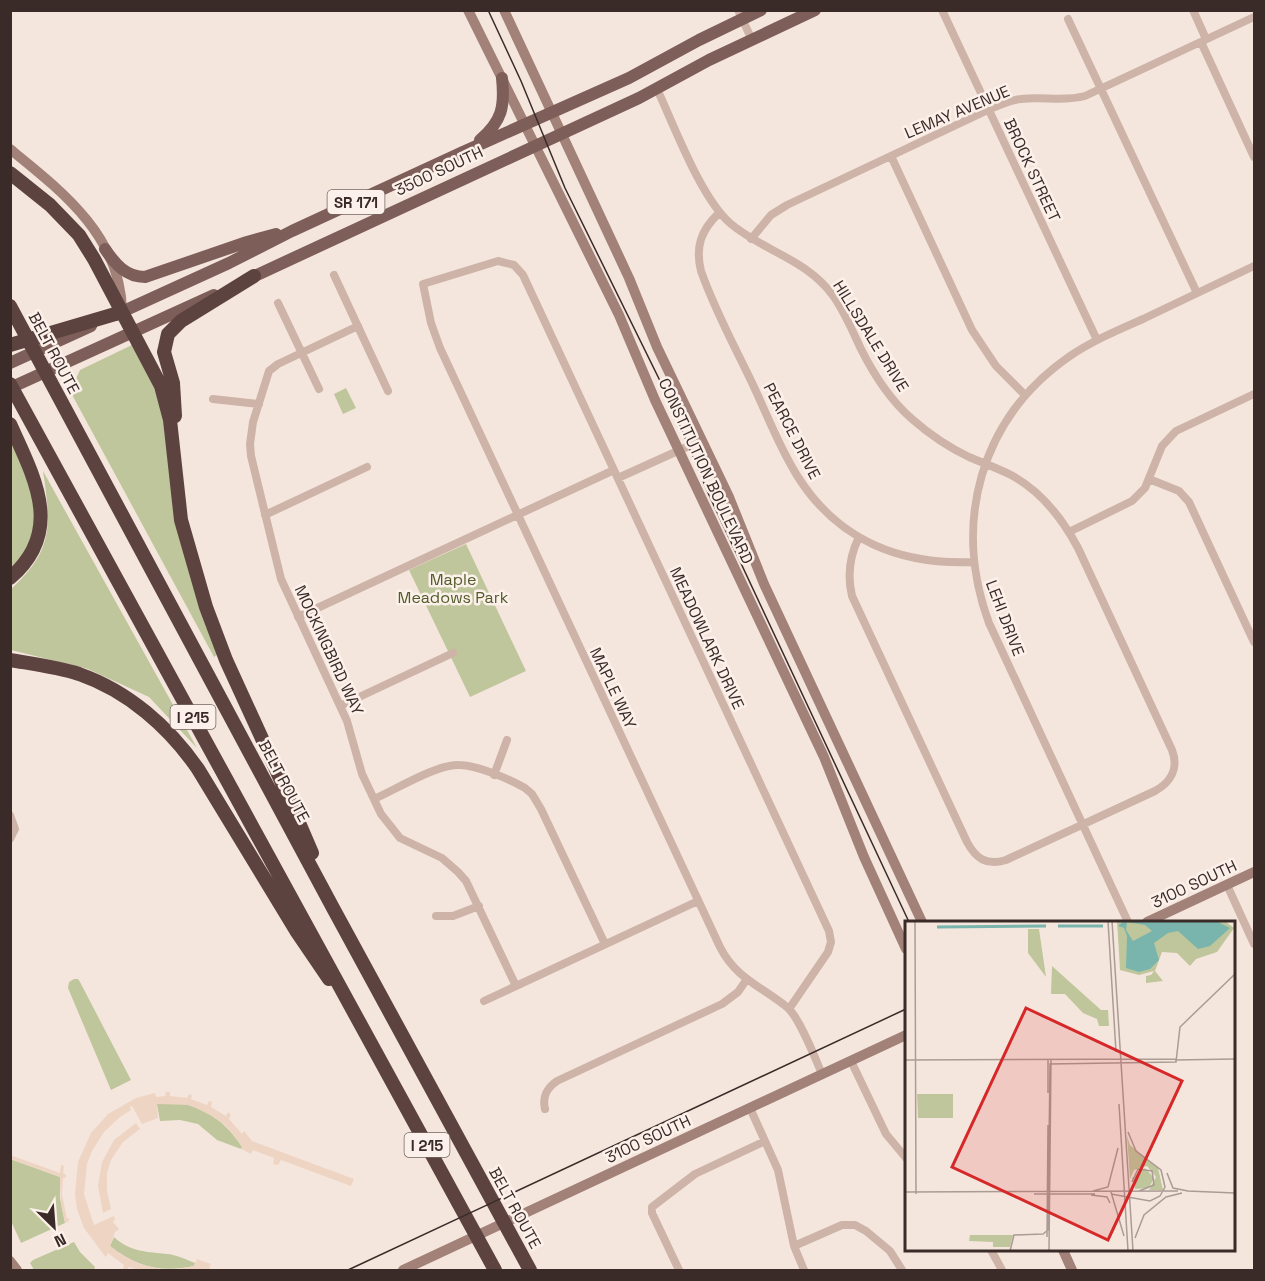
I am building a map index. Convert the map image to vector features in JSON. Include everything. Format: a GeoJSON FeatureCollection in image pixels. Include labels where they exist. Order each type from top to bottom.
{"type":"FeatureCollection","features":[{"type":"Feature","properties":{"kind":"highway"},"geometry":{"type":"LineString","coordinates":[[10,173],[50,205],[79,235],[161,386],[172,433],[182,520],[206,607],[226,660],[291,803],[333,908]]}},
{"type":"Feature","properties":{"kind":"highway"},"geometry":{"type":"LineString","coordinates":[[172,433],[175,413],[174,393],[164,352],[168,334],[181,321],[254,276]]}},
{"type":"Feature","properties":{"kind":"highway","name":"BELT ROUTE"},"geometry":{"type":"LineString","coordinates":[[13,311],[530,1270]]}},
{"type":"Feature","properties":{"kind":"highway"},"geometry":{"type":"LineString","coordinates":[[10,345],[122,312]]}},
{"type":"Feature","properties":{"kind":"highway","name":"I 215"},"geometry":{"type":"LineString","coordinates":[[10,386],[495,1270]]}},
{"type":"Feature","properties":{"kind":"highway"},"geometry":{"type":"LineString","coordinates":[[10,424],[34,479],[41,507],[40,526],[35,544],[26,561],[10,578]]}},
{"type":"Feature","properties":{"kind":"highway"},"geometry":{"type":"LineString","coordinates":[[10,660],[66,670],[104,685],[138,706],[170,736],[198,769],[297,932],[359,1019]]}},
{"type":"Feature","properties":{"kind":"highway"},"geometry":{"type":"LineString","coordinates":[[10,669],[66,678],[94,688],[137,711],[170,736]]}},
{"type":"Feature","properties":{"kind":"main road","name":"CONSTITUTION BOULEVARD"},"geometry":{"type":"LineString","coordinates":[[468,10],[620,315],[655,400],[827,765],[864,857],[905,947]]}},
{"type":"Feature","properties":{"kind":"main road","name":"CONSTITUTION BOULEVARD"},"geometry":{"type":"LineString","coordinates":[[504,10],[629,278],[657,346],[733,506],[764,584],[922,921]]}},
{"type":"Feature","properties":{"kind":"main road","name":"3500 SOUTH"},"geometry":{"type":"LineString","coordinates":[[10,363],[229,263],[292,231],[463,152],[628,78],[740,15],[761,10]]}},
{"type":"Feature","properties":{"kind":"main road","name":"3500 SOUTH"},"geometry":{"type":"LineString","coordinates":[[10,386],[133,333],[657,89],[709,60],[815,10]]}},
{"type":"Feature","properties":{"kind":"main road"},"geometry":{"type":"LineString","coordinates":[[463,152],[482,139],[495,126],[500,117],[504,94],[502,78]]}},
{"type":"Feature","properties":{"kind":"main road"},"geometry":{"type":"LineString","coordinates":[[10,149],[70,199],[89,222],[105,249],[122,291],[122,312]]}},
{"type":"Feature","properties":{"kind":"main road"},"geometry":{"type":"LineString","coordinates":[[105,249],[123,271],[133,276],[145,277],[247,242],[292,231]]}},
{"type":"Feature","properties":{"kind":"main road","name":"3100 SOUTH"},"geometry":{"type":"LineString","coordinates":[[1148,921],[1254,872]]}},
{"type":"Feature","properties":{"kind":"main road","name":"3100 SOUTH"},"geometry":{"type":"LineString","coordinates":[[403,1270],[905,1035]]}},
{"type":"Feature","properties":{"kind":"main road"},"geometry":{"type":"LineString","coordinates":[[1063,1251],[1072,1270]]}},
{"type":"Feature","properties":{"kind":"main road"},"geometry":{"type":"LineString","coordinates":[[10,1262],[13,1270]]}},
{"type":"Feature","properties":{"kind":"main road"},"geometry":{"type":"LineString","coordinates":[[10,1262],[17,1270]]}},
{"type":"Feature","properties":{"kind":"street","name":"BROCK STREET"},"geometry":{"type":"LineString","coordinates":[[942,10],[1097,340]]}},
{"type":"Feature","properties":{"kind":"street"},"geometry":{"type":"LineString","coordinates":[[1193,10],[1204,41],[1251,141],[1254,157]]}},
{"type":"Feature","properties":{"kind":"street"},"geometry":{"type":"LineString","coordinates":[[740,15],[752,40]]}},
{"type":"Feature","properties":{"kind":"street","name":"LEMAY AVENUE"},"geometry":{"type":"LineString","coordinates":[[751,239],[765,221],[779,209],[988,110],[1013,100],[1032,98],[1069,100],[1101,89],[1254,17]]}},
{"type":"Feature","properties":{"kind":"street"},"geometry":{"type":"LineString","coordinates":[[1068,19],[1197,293]]}},
{"type":"Feature","properties":{"kind":"street","name":"HILLSDALE DRIVE"},"geometry":{"type":"LineString","coordinates":[[657,89],[701,182],[719,213],[751,239],[794,261],[824,284],[841,309],[877,378],[908,415],[933,436],[958,451],[1011,475],[1032,490],[1052,508],[1069,532],[1175,760],[1174,771],[1161,788],[1083,825]]}},
{"type":"Feature","properties":{"kind":"street"},"geometry":{"type":"LineString","coordinates":[[891,156],[972,330],[996,366],[1025,395]]}},
{"type":"Feature","properties":{"kind":"street","name":"PEARCE DRIVE"},"geometry":{"type":"LineString","coordinates":[[719,213],[705,229],[700,241],[699,263],[703,279],[797,476],[820,506],[859,537],[887,550],[919,560],[950,563],[973,562]]}},
{"type":"Feature","properties":{"kind":"street","name":"MAPLE WAY"},"geometry":{"type":"LineString","coordinates":[[523,275],[514,265],[498,261],[423,284],[436,340],[728,962],[747,980],[789,1009],[797,1020],[822,1074]]}},
{"type":"Feature","properties":{"kind":"street","name":"LEHI DRIVE"},"geometry":{"type":"LineString","coordinates":[[1128,921],[989,623],[979,595],[973,562],[972,524],[977,493],[986,464],[1007,420],[1025,395],[1059,363],[1097,340],[1254,266]]}},
{"type":"Feature","properties":{"kind":"street"},"geometry":{"type":"LineString","coordinates":[[334,275],[388,391]]}},
{"type":"Feature","properties":{"kind":"street","name":"MEADOWLARK DRIVE"},"geometry":{"type":"LineString","coordinates":[[523,275],[829,932],[831,942],[828,952],[789,1009]]}},
{"type":"Feature","properties":{"kind":"street"},"geometry":{"type":"LineString","coordinates":[[278,303],[319,389]]}},
{"type":"Feature","properties":{"kind":"street","name":"MOCKINGBIRD WAY"},"geometry":{"type":"LineString","coordinates":[[358,326],[270,369],[253,422],[250,450],[265,516],[281,579],[350,729],[362,774],[386,823],[400,838],[442,858],[458,872],[472,891],[516,986]]}},
{"type":"Feature","properties":{"kind":"street"},"geometry":{"type":"LineString","coordinates":[[1069,532],[1132,501],[1145,488],[1158,452],[1170,436],[1254,394]]}},
{"type":"Feature","properties":{"kind":"street"},"geometry":{"type":"LineString","coordinates":[[213,399],[259,404]]}},
{"type":"Feature","properties":{"kind":"street"},"geometry":{"type":"LineString","coordinates":[[618,478],[702,440]]}},
{"type":"Feature","properties":{"kind":"street"},"geometry":{"type":"LineString","coordinates":[[265,516],[367,468]]}},
{"type":"Feature","properties":{"kind":"street"},"geometry":{"type":"LineString","coordinates":[[298,617],[614,470]]}},
{"type":"Feature","properties":{"kind":"street"},"geometry":{"type":"LineString","coordinates":[[1149,479],[1179,491],[1189,502],[1254,642]]}},
{"type":"Feature","properties":{"kind":"street"},"geometry":{"type":"LineString","coordinates":[[859,537],[852,552],[849,567],[852,596],[967,842],[980,859],[993,863],[1006,860],[1083,825]]}},
{"type":"Feature","properties":{"kind":"street"},"geometry":{"type":"LineString","coordinates":[[340,706],[453,652]]}},
{"type":"Feature","properties":{"kind":"street"},"geometry":{"type":"LineString","coordinates":[[494,775],[507,740]]}},
{"type":"Feature","properties":{"kind":"street"},"geometry":{"type":"LineString","coordinates":[[374,799],[446,766],[464,765],[525,788],[537,801],[605,944]]}},
{"type":"Feature","properties":{"kind":"street"},"geometry":{"type":"LineString","coordinates":[[10,815],[15,829],[10,840]]}},
{"type":"Feature","properties":{"kind":"street"},"geometry":{"type":"LineString","coordinates":[[1227,885],[1254,944]]}},
{"type":"Feature","properties":{"kind":"street"},"geometry":{"type":"LineString","coordinates":[[484,1001],[698,901]]}},
{"type":"Feature","properties":{"kind":"street"},"geometry":{"type":"LineString","coordinates":[[436,916],[453,916],[479,906]]}},
{"type":"Feature","properties":{"kind":"street"},"geometry":{"type":"LineString","coordinates":[[545,1109],[546,1093],[557,1081],[722,1004],[738,992],[747,980]]}},
{"type":"Feature","properties":{"kind":"street"},"geometry":{"type":"LineString","coordinates":[[851,1061],[886,1134],[905,1157]]}},
{"type":"Feature","properties":{"kind":"street"},"geometry":{"type":"LineString","coordinates":[[750,1108],[780,1178],[795,1246],[804,1270]]}},
{"type":"Feature","properties":{"kind":"street"},"geometry":{"type":"LineString","coordinates":[[680,1270],[653,1215],[652,1207],[695,1174],[765,1141]]}},
{"type":"Feature","properties":{"kind":"street"},"geometry":{"type":"LineString","coordinates":[[795,1246],[842,1225],[855,1225],[887,1248],[902,1270]]}},
{"type":"Feature","properties":{"kind":"street"},"geometry":{"type":"LineString","coordinates":[[992,1251],[1002,1270]]}},
{"type":"Feature","properties":{"kind":"green space"},"geometry":{"type":"Polygon","coordinates":[[[134,344],[165,408],[169,447],[218,654],[214,657],[70,391],[80,370],[134,344]]]}},
{"type":"Feature","properties":{"kind":"green space"},"geometry":{"type":"Polygon","coordinates":[[[346,388],[356,408],[343,414],[334,394],[346,388]]]}},
{"type":"Feature","properties":{"kind":"green space"},"geometry":{"type":"Polygon","coordinates":[[[10,435],[32,487],[37,514],[32,542],[10,572],[10,435]]]}},
{"type":"Feature","properties":{"kind":"green space"},"geometry":{"type":"Polygon","coordinates":[[[43,471],[197,748],[149,697],[88,669],[11,650],[11,589],[35,562],[46,536],[48,522],[43,471]]]}},
{"type":"Feature","properties":{"kind":"green space","name":"Maple Meadows Park"},"geometry":{"type":"Polygon","coordinates":[[[466,544],[526,671],[470,697],[409,570],[466,544]]]}},
{"type":"Feature","properties":{"kind":"green space"},"geometry":{"type":"Polygon","coordinates":[[[74,979],[80,982],[131,1080],[111,1090],[68,988],[69,982],[74,979]]]}},
{"type":"Feature","properties":{"kind":"green space"},"geometry":{"type":"Polygon","coordinates":[[[157,1104],[189,1105],[215,1118],[236,1138],[241,1149],[217,1140],[198,1124],[180,1120],[160,1121],[157,1104]]]}},
{"type":"Feature","properties":{"kind":"green space"},"geometry":{"type":"Polygon","coordinates":[[[10,1159],[60,1177],[60,1198],[65,1223],[21,1243],[11,1221],[10,1159]]]}},
{"type":"Feature","properties":{"kind":"green space"},"geometry":{"type":"Polygon","coordinates":[[[114,1237],[126,1246],[146,1252],[175,1255],[195,1263],[194,1266],[171,1269],[140,1263],[110,1246],[114,1237]]]}},
{"type":"Feature","properties":{"kind":"green space"},"geometry":{"type":"Polygon","coordinates":[[[74,1242],[80,1252],[95,1267],[94,1270],[34,1270],[30,1263],[33,1260],[74,1242]]]}},
{"type":"Feature","properties":{"kind":"shaded area"},"geometry":{"type":"Polygon","coordinates":[[[166,1092],[170,1092],[170,1096],[187,1098],[189,1094],[192,1095],[191,1099],[207,1105],[209,1101],[212,1102],[211,1107],[226,1116],[228,1112],[231,1115],[229,1119],[242,1134],[244,1131],[252,1141],[354,1179],[351,1186],[281,1160],[278,1165],[273,1164],[274,1158],[253,1150],[251,1154],[241,1149],[239,1142],[225,1125],[190,1105],[157,1104],[158,1118],[142,1124],[132,1106],[131,1110],[104,1132],[87,1164],[84,1194],[94,1225],[114,1216],[113,1222],[119,1229],[115,1232],[110,1246],[139,1264],[160,1269],[178,1269],[194,1266],[197,1259],[211,1264],[209,1268],[214,1270],[138,1270],[129,1267],[127,1270],[123,1269],[124,1265],[108,1253],[106,1257],[104,1255],[84,1228],[77,1209],[75,1194],[78,1162],[91,1133],[108,1114],[136,1098],[155,1093],[156,1097],[165,1096],[166,1092]]]}},
{"type":"Feature","properties":{"kind":"shaded area"},"geometry":{"type":"Polygon","coordinates":[[[136,1123],[140,1129],[123,1142],[111,1160],[107,1173],[107,1191],[111,1209],[103,1213],[98,1186],[102,1162],[114,1140],[136,1123]]]}},
{"type":"Feature","properties":{"kind":"shaded area"},"geometry":{"type":"Polygon","coordinates":[[[10,1155],[60,1173],[61,1165],[64,1166],[63,1173],[66,1175],[63,1178],[62,1194],[67,1219],[70,1218],[68,1222],[65,1223],[61,1204],[60,1177],[11,1159],[10,1155]]]}},
{"type":"Feature","properties":{"kind":"tram line"},"geometry":{"type":"LineString","coordinates":[[488,10],[521,81],[565,188],[668,397],[709,495],[909,921]]}},
{"type":"Feature","properties":{"kind":"tram line"},"geometry":{"type":"LineString","coordinates":[[348,1270],[905,1009]]}}]}
